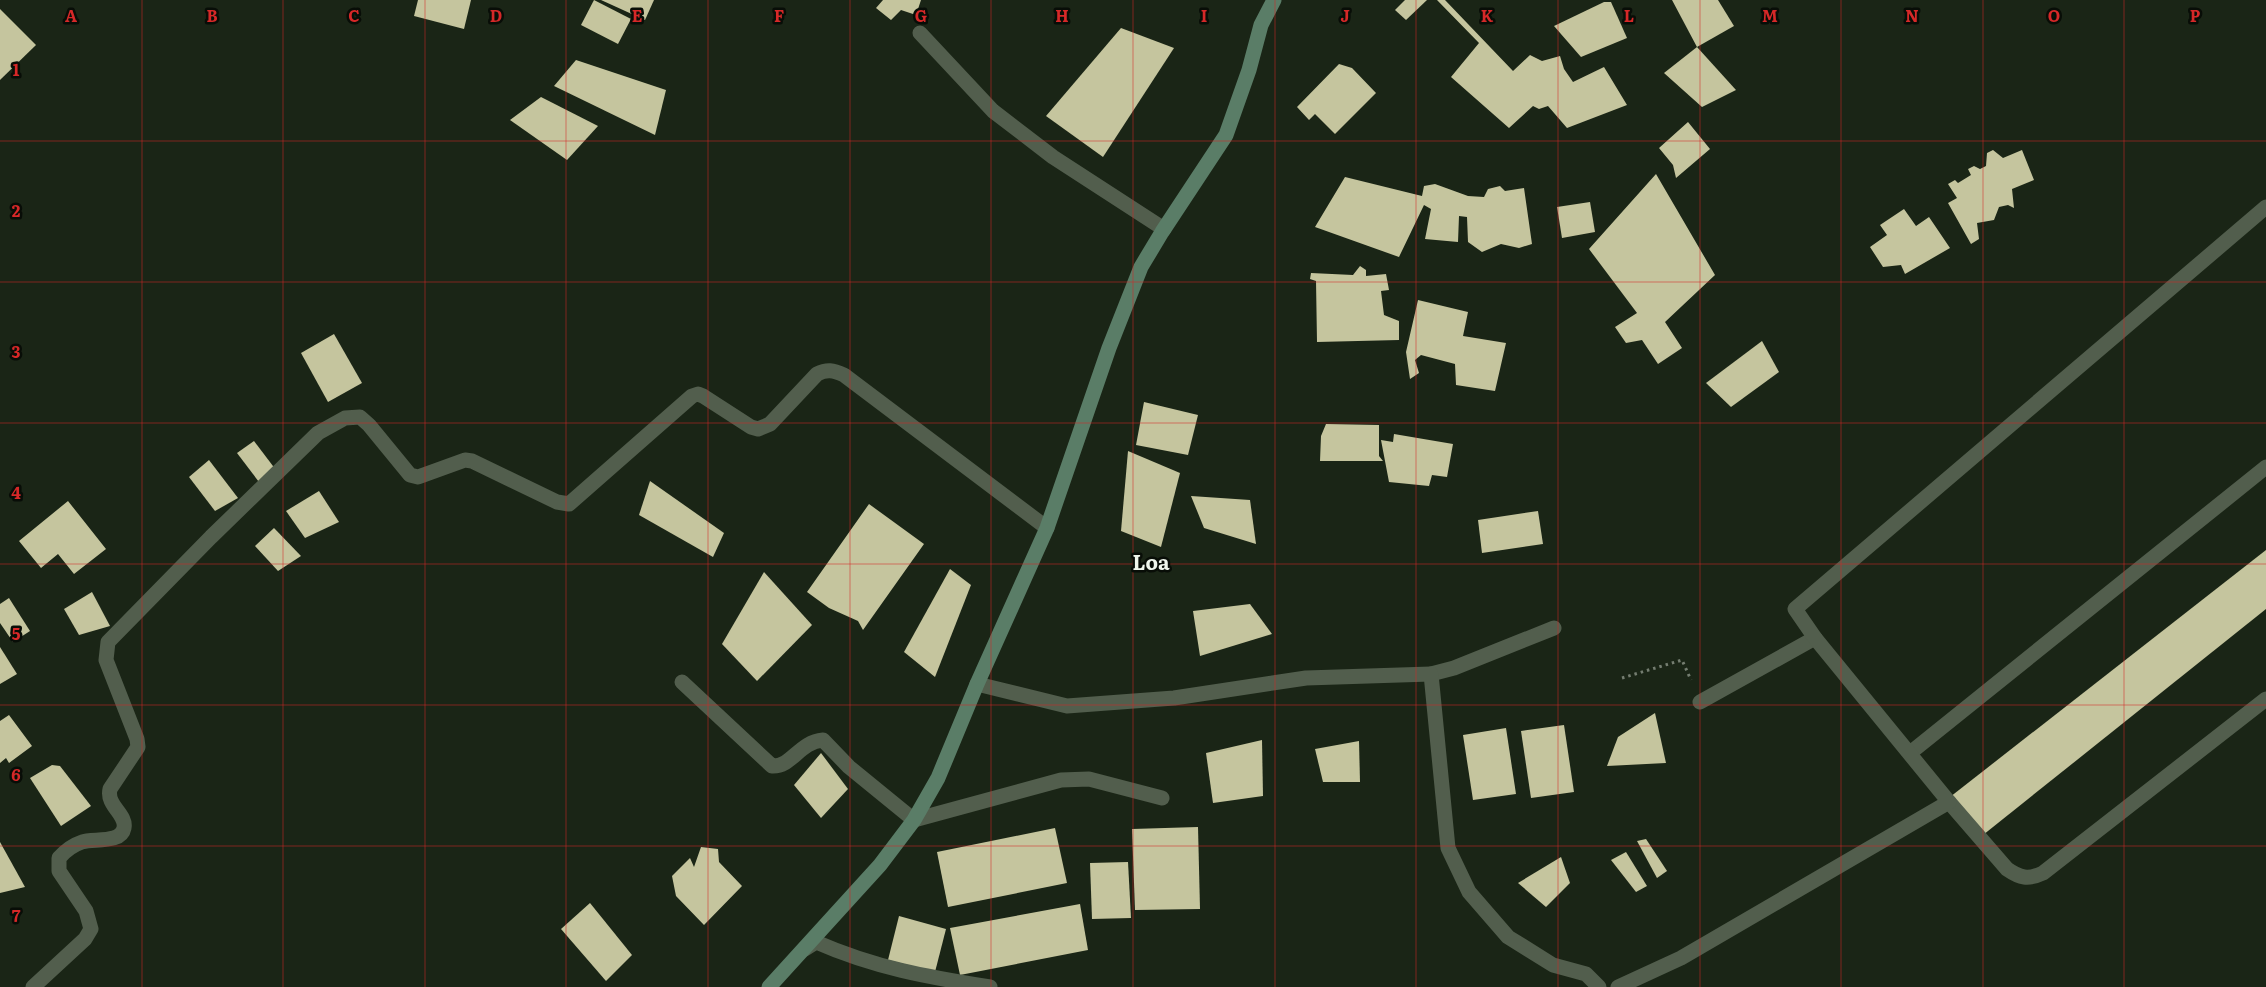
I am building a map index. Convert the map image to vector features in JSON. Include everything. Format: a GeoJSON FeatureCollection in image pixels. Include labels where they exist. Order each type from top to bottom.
{"type":"FeatureCollection","features":[{"type":"Feature","properties":{"kind":"street"},"geometry":{"type":"LineString","coordinates":[[769,987],[880,865],[914,820],[938,778],[977,684],[1047,528],[1112,339],[1141,267],[1226,135],[1249,70],[1261,25],[1274,0]]}},
{"type":"Feature","properties":{"kind":"street"},"geometry":{"type":"LineString","coordinates":[[920,32],[993,110],[1053,157],[1164,229]]}},
{"type":"Feature","properties":{"kind":"street"},"geometry":{"type":"LineString","coordinates":[[2266,207],[1795,609],[1815,638],[1949,802],[2006,869],[2018,877],[2032,878],[2043,873],[2266,699]]}},
{"type":"Feature","properties":{"kind":"street"},"geometry":{"type":"LineString","coordinates":[[33,987],[85,939],[90,929],[86,911],[59,871],[59,858],[72,847],[83,842],[116,838],[124,828],[123,821],[110,800],[110,789],[138,746],[137,739],[106,660],[108,642],[211,537],[318,433],[345,418],[360,418],[368,424],[410,475],[418,477],[464,460],[472,461],[557,502],[569,504],[692,396],[698,394],[704,396],[751,427],[764,428],[817,374],[826,370],[835,371],[844,375],[1047,528]]}},
{"type":"Feature","properties":{"kind":"street"},"geometry":{"type":"LineString","coordinates":[[1910,753],[2266,467]]}},
{"type":"Feature","properties":{"kind":"street"},"geometry":{"type":"LineString","coordinates":[[977,684],[1067,706],[1174,698],[1306,678],[1431,674],[1454,668],[1554,628]]}},
{"type":"Feature","properties":{"kind":"street"},"geometry":{"type":"LineString","coordinates":[[1700,702],[1815,638]]}},
{"type":"Feature","properties":{"kind":"street"},"geometry":{"type":"LineString","coordinates":[[1431,674],[1448,848],[1469,892],[1508,937],[1553,965],[1586,974],[1599,987]]}},
{"type":"Feature","properties":{"kind":"street"},"geometry":{"type":"LineString","coordinates":[[682,682],[772,766],[779,766],[786,762],[804,746],[823,740],[849,767],[914,820]]}},
{"type":"Feature","properties":{"kind":"street"},"geometry":{"type":"LineString","coordinates":[[914,820],[1062,780],[1088,779],[1162,798]]}},
{"type":"Feature","properties":{"kind":"street"},"geometry":{"type":"LineString","coordinates":[[1618,987],[1681,958],[1949,802]]}},
{"type":"Feature","properties":{"kind":"street"},"geometry":{"type":"LineString","coordinates":[[805,949],[816,942],[852,957],[919,976],[990,987]]}},
{"type":"Feature","properties":{"kind":"path"},"geometry":{"type":"LineString","coordinates":[[1622,678],[1682,660],[1700,702]]}},
{"type":"Feature","properties":{"kind":"building"},"geometry":{"type":"Polygon","coordinates":[[[418,0],[471,0],[464,29],[414,16],[418,0]]]}},
{"type":"Feature","properties":{"kind":"building"},"geometry":{"type":"Polygon","coordinates":[[[594,0],[631,19],[618,44],[581,25],[594,0]]]}},
{"type":"Feature","properties":{"kind":"building"},"geometry":{"type":"Polygon","coordinates":[[[601,0],[654,0],[645,20],[601,0]]]}},
{"type":"Feature","properties":{"kind":"building"},"geometry":{"type":"Polygon","coordinates":[[[883,0],[921,0],[916,15],[901,10],[891,20],[876,8],[883,0]]]}},
{"type":"Feature","properties":{"kind":"building"},"geometry":{"type":"Polygon","coordinates":[[[1405,0],[1427,0],[1406,20],[1395,10],[1405,0]]]}},
{"type":"Feature","properties":{"kind":"building"},"geometry":{"type":"Polygon","coordinates":[[[1437,0],[1445,0],[1513,71],[1530,55],[1542,61],[1560,56],[1564,69],[1573,82],[1604,67],[1627,105],[1567,128],[1548,106],[1539,109],[1533,106],[1509,128],[1451,77],[1479,43],[1437,0]]]}},
{"type":"Feature","properties":{"kind":"building"},"geometry":{"type":"Polygon","coordinates":[[[1672,0],[1718,0],[1734,26],[1697,47],[1672,0]]]}},
{"type":"Feature","properties":{"kind":"building"},"geometry":{"type":"Polygon","coordinates":[[[1604,2],[1611,2],[1627,38],[1581,57],[1554,26],[1604,2]]]}},
{"type":"Feature","properties":{"kind":"building"},"geometry":{"type":"Polygon","coordinates":[[[0,9],[36,45],[0,80],[0,9]]]}},
{"type":"Feature","properties":{"kind":"building"},"geometry":{"type":"Polygon","coordinates":[[[1121,28],[1174,48],[1103,157],[1046,116],[1121,28]]]}},
{"type":"Feature","properties":{"kind":"building"},"geometry":{"type":"Polygon","coordinates":[[[1697,47],[1736,90],[1702,107],[1664,73],[1697,47]]]}},
{"type":"Feature","properties":{"kind":"building"},"geometry":{"type":"Polygon","coordinates":[[[576,60],[666,90],[655,135],[554,86],[576,60]]]}},
{"type":"Feature","properties":{"kind":"building"},"geometry":{"type":"Polygon","coordinates":[[[1339,64],[1352,68],[1376,93],[1335,134],[1315,114],[1309,120],[1297,107],[1339,64]]]}},
{"type":"Feature","properties":{"kind":"building"},"geometry":{"type":"Polygon","coordinates":[[[541,97],[598,126],[567,160],[510,120],[541,97]]]}},
{"type":"Feature","properties":{"kind":"building"},"geometry":{"type":"Polygon","coordinates":[[[1688,122],[1710,149],[1676,178],[1673,165],[1659,148],[1688,122]]]}},
{"type":"Feature","properties":{"kind":"building"},"geometry":{"type":"Polygon","coordinates":[[[1993,150],[2003,158],[2022,150],[2034,180],[2012,189],[2014,208],[2008,205],[1999,207],[1994,220],[1977,223],[1979,239],[1971,244],[1948,203],[1957,198],[1948,184],[1955,180],[1958,183],[1971,175],[1968,169],[1974,166],[1980,169],[1986,166],[1987,153],[1993,150]]]}},
{"type":"Feature","properties":{"kind":"building"},"geometry":{"type":"Polygon","coordinates":[[[1656,174],[1715,275],[1665,322],[1682,348],[1658,364],[1642,340],[1626,343],[1615,327],[1637,313],[1589,249],[1656,174]]]}},
{"type":"Feature","properties":{"kind":"building"},"geometry":{"type":"Polygon","coordinates":[[[1345,177],[1422,196],[1424,186],[1435,184],[1468,196],[1484,197],[1488,189],[1500,186],[1505,191],[1524,188],[1532,244],[1519,248],[1501,244],[1482,252],[1468,242],[1467,217],[1459,216],[1458,242],[1425,239],[1431,209],[1424,205],[1399,257],[1315,227],[1345,177]]]}},
{"type":"Feature","properties":{"kind":"building"},"geometry":{"type":"Polygon","coordinates":[[[1590,202],[1595,232],[1562,238],[1557,207],[1590,202]]]}},
{"type":"Feature","properties":{"kind":"building"},"geometry":{"type":"Polygon","coordinates":[[[1904,209],[1916,226],[1929,217],[1950,248],[1905,274],[1901,265],[1883,267],[1870,247],[1887,235],[1880,225],[1904,209]]]}},
{"type":"Feature","properties":{"kind":"building"},"geometry":{"type":"Polygon","coordinates":[[[1360,266],[1366,270],[1366,276],[1386,274],[1389,290],[1381,291],[1384,315],[1399,321],[1399,340],[1317,342],[1316,281],[1310,279],[1311,273],[1353,275],[1360,266]]]}},
{"type":"Feature","properties":{"kind":"building"},"geometry":{"type":"Polygon","coordinates":[[[1418,300],[1468,312],[1463,336],[1506,343],[1495,391],[1456,385],[1455,364],[1421,355],[1415,360],[1419,373],[1410,379],[1406,352],[1418,300]]]}},
{"type":"Feature","properties":{"kind":"building"},"geometry":{"type":"Polygon","coordinates":[[[334,334],[362,383],[328,402],[301,353],[334,334]]]}},
{"type":"Feature","properties":{"kind":"building"},"geometry":{"type":"Polygon","coordinates":[[[1762,341],[1779,372],[1731,407],[1706,383],[1762,341]]]}},
{"type":"Feature","properties":{"kind":"building"},"geometry":{"type":"Polygon","coordinates":[[[1144,402],[1198,415],[1188,455],[1136,445],[1144,402]]]}},
{"type":"Feature","properties":{"kind":"building"},"geometry":{"type":"Polygon","coordinates":[[[1326,424],[1379,425],[1379,456],[1383,461],[1320,461],[1321,436],[1326,424]]]}},
{"type":"Feature","properties":{"kind":"building"},"geometry":{"type":"Polygon","coordinates":[[[1394,434],[1453,444],[1447,477],[1432,475],[1429,486],[1389,482],[1381,440],[1393,442],[1394,434]]]}},
{"type":"Feature","properties":{"kind":"building"},"geometry":{"type":"Polygon","coordinates":[[[254,441],[276,470],[259,482],[237,453],[254,441]]]}},
{"type":"Feature","properties":{"kind":"building"},"geometry":{"type":"Polygon","coordinates":[[[1128,451],[1180,473],[1161,547],[1121,531],[1128,451]]]}},
{"type":"Feature","properties":{"kind":"building"},"geometry":{"type":"Polygon","coordinates":[[[209,460],[238,498],[215,511],[189,477],[209,460]]]}},
{"type":"Feature","properties":{"kind":"building"},"geometry":{"type":"Polygon","coordinates":[[[650,481],[724,533],[713,557],[639,515],[650,481]]]}},
{"type":"Feature","properties":{"kind":"building"},"geometry":{"type":"Polygon","coordinates":[[[319,491],[339,522],[305,538],[286,511],[319,491]]]}},
{"type":"Feature","properties":{"kind":"building"},"geometry":{"type":"Polygon","coordinates":[[[1191,496],[1250,500],[1256,544],[1204,528],[1191,496]]]}},
{"type":"Feature","properties":{"kind":"building"},"geometry":{"type":"Polygon","coordinates":[[[68,501],[106,549],[74,574],[58,554],[41,568],[19,541],[68,501]]]}},
{"type":"Feature","properties":{"kind":"building"},"geometry":{"type":"Polygon","coordinates":[[[869,504],[924,544],[863,630],[858,621],[829,608],[807,592],[869,504]]]}},
{"type":"Feature","properties":{"kind":"building"},"geometry":{"type":"Polygon","coordinates":[[[1538,511],[1543,544],[1482,553],[1478,520],[1538,511]]]}},
{"type":"Feature","properties":{"kind":"building"},"geometry":{"type":"Polygon","coordinates":[[[274,528],[301,556],[278,571],[255,546],[274,528]]]}},
{"type":"Feature","properties":{"kind":"building"},"geometry":{"type":"Polygon","coordinates":[[[2266,550],[2266,609],[1983,835],[1950,797],[2266,550]]]}},
{"type":"Feature","properties":{"kind":"building"},"geometry":{"type":"Polygon","coordinates":[[[950,569],[971,585],[935,677],[904,652],[950,569]]]}},
{"type":"Feature","properties":{"kind":"building"},"geometry":{"type":"Polygon","coordinates":[[[764,572],[812,625],[757,681],[722,644],[764,572]]]}},
{"type":"Feature","properties":{"kind":"building"},"geometry":{"type":"Polygon","coordinates":[[[92,592],[110,626],[79,635],[64,609],[92,592]]]}},
{"type":"Feature","properties":{"kind":"building"},"geometry":{"type":"Polygon","coordinates":[[[9,598],[30,631],[13,642],[0,623],[0,604],[9,598]]]}},
{"type":"Feature","properties":{"kind":"building"},"geometry":{"type":"Polygon","coordinates":[[[1250,604],[1272,634],[1200,656],[1193,611],[1250,604]]]}},
{"type":"Feature","properties":{"kind":"building"},"geometry":{"type":"Polygon","coordinates":[[[0,647],[17,674],[0,684],[0,647]]]}},
{"type":"Feature","properties":{"kind":"building"},"geometry":{"type":"Polygon","coordinates":[[[1655,713],[1666,763],[1607,766],[1618,737],[1655,713]]]}},
{"type":"Feature","properties":{"kind":"building"},"geometry":{"type":"Polygon","coordinates":[[[9,715],[32,746],[9,763],[6,758],[0,763],[0,721],[9,715]]]}},
{"type":"Feature","properties":{"kind":"building"},"geometry":{"type":"Polygon","coordinates":[[[1564,725],[1574,792],[1531,798],[1521,731],[1564,725]]]}},
{"type":"Feature","properties":{"kind":"building"},"geometry":{"type":"Polygon","coordinates":[[[1506,728],[1516,794],[1473,800],[1463,735],[1506,728]]]}},
{"type":"Feature","properties":{"kind":"building"},"geometry":{"type":"Polygon","coordinates":[[[1262,740],[1263,796],[1213,803],[1206,753],[1262,740]]]}},
{"type":"Feature","properties":{"kind":"building"},"geometry":{"type":"Polygon","coordinates":[[[1359,741],[1360,782],[1323,782],[1315,749],[1359,741]]]}},
{"type":"Feature","properties":{"kind":"building"},"geometry":{"type":"Polygon","coordinates":[[[821,753],[848,789],[821,818],[794,785],[821,753]]]}},
{"type":"Feature","properties":{"kind":"building"},"geometry":{"type":"Polygon","coordinates":[[[52,765],[60,766],[91,806],[61,826],[30,778],[52,765]]]}},
{"type":"Feature","properties":{"kind":"building"},"geometry":{"type":"Polygon","coordinates":[[[1198,827],[1200,909],[1135,910],[1132,829],[1198,827]]]}},
{"type":"Feature","properties":{"kind":"building"},"geometry":{"type":"Polygon","coordinates":[[[1055,828],[1067,883],[948,907],[937,852],[1055,828]]]}},
{"type":"Feature","properties":{"kind":"building"},"geometry":{"type":"Polygon","coordinates":[[[1646,839],[1667,871],[1657,878],[1637,841],[1646,839]]]}},
{"type":"Feature","properties":{"kind":"building"},"geometry":{"type":"Polygon","coordinates":[[[0,842],[25,887],[0,893],[0,842]]]}},
{"type":"Feature","properties":{"kind":"building"},"geometry":{"type":"Polygon","coordinates":[[[701,847],[718,849],[719,862],[742,886],[704,925],[676,896],[672,876],[690,858],[694,867],[701,847]]]}},
{"type":"Feature","properties":{"kind":"building"},"geometry":{"type":"Polygon","coordinates":[[[1626,852],[1647,886],[1636,892],[1611,860],[1626,852]]]}},
{"type":"Feature","properties":{"kind":"building"},"geometry":{"type":"Polygon","coordinates":[[[1561,857],[1570,883],[1546,907],[1518,883],[1561,857]]]}},
{"type":"Feature","properties":{"kind":"building"},"geometry":{"type":"Polygon","coordinates":[[[1128,862],[1131,918],[1092,919],[1090,863],[1128,862]]]}},
{"type":"Feature","properties":{"kind":"building"},"geometry":{"type":"Polygon","coordinates":[[[590,903],[632,955],[606,981],[561,929],[590,903]]]}},
{"type":"Feature","properties":{"kind":"building"},"geometry":{"type":"Polygon","coordinates":[[[1080,904],[1088,950],[960,975],[950,928],[1080,904]]]}},
{"type":"Feature","properties":{"kind":"building"},"geometry":{"type":"Polygon","coordinates":[[[899,916],[946,929],[935,972],[888,960],[899,916]]]}},
{"type":"Feature","properties":{"kind":"district","name":"Loa"},"geometry":{"type":"Point","coordinates":[1151,563]}}]}
